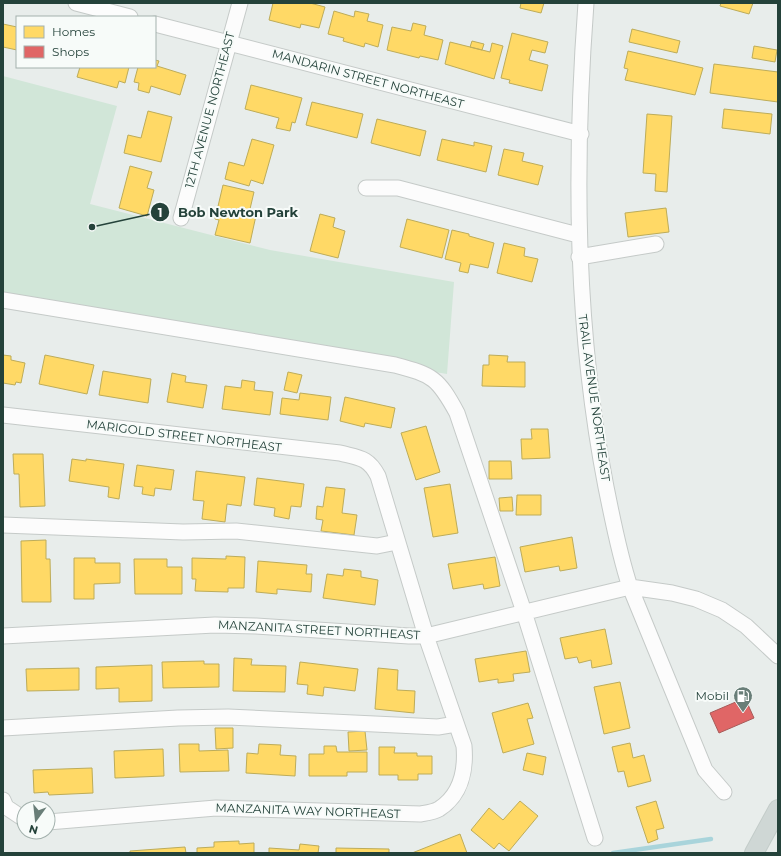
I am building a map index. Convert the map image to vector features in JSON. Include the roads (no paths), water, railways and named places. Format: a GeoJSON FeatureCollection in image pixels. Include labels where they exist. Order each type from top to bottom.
{"type":"FeatureCollection","features":[{"type":"Feature","properties":{"kind":"main road"},"geometry":{"type":"LineString","coordinates":[[754,853],[778,809]]}},
{"type":"Feature","properties":{"kind":"street"},"geometry":{"type":"LineString","coordinates":[[76,3],[126,16]]}},
{"type":"Feature","properties":{"kind":"street","name":"12TH AVENUE NORTHEAST"},"geometry":{"type":"LineString","coordinates":[[181,218],[240,3]]}},
{"type":"Feature","properties":{"kind":"street","name":"TRAIL AVENUE NORTHEAST"},"geometry":{"type":"LineString","coordinates":[[586,3],[578,235],[585,350],[598,447],[621,562],[630,587],[705,770],[724,792]]}},
{"type":"Feature","properties":{"kind":"street","name":"MANDARIN STREET NORTHEAST"},"geometry":{"type":"LineString","coordinates":[[156,24],[581,134]]}},
{"type":"Feature","properties":{"kind":"street"},"geometry":{"type":"LineString","coordinates":[[366,188],[398,188],[578,235]]}},
{"type":"Feature","properties":{"kind":"street"},"geometry":{"type":"LineString","coordinates":[[579,257],[656,244]]}},
{"type":"Feature","properties":{"kind":"street"},"geometry":{"type":"LineString","coordinates":[[3,300],[395,365],[422,372],[433,378],[449,398],[457,413],[524,612],[595,838]]}},
{"type":"Feature","properties":{"kind":"street","name":"MARIGOLD STREET NORTHEAST"},"geometry":{"type":"LineString","coordinates":[[3,415],[340,453],[365,459]]}},
{"type":"Feature","properties":{"kind":"street","name":"MANZANITA WAY NORTHEAST"},"geometry":{"type":"LineString","coordinates":[[56,821],[216,808],[421,814],[438,809],[451,798],[460,783],[465,762],[464,751],[426,636],[378,476],[365,459]]}},
{"type":"Feature","properties":{"kind":"street"},"geometry":{"type":"LineString","coordinates":[[3,525],[183,532],[236,531],[377,546],[398,542]]}},
{"type":"Feature","properties":{"kind":"street","name":"MANZANITA STREET NORTHEAST"},"geometry":{"type":"LineString","coordinates":[[3,636],[215,625],[426,636],[630,587],[672,593],[696,599],[722,610],[746,626],[778,656]]}},
{"type":"Feature","properties":{"kind":"street"},"geometry":{"type":"LineString","coordinates":[[3,728],[178,718],[228,717],[438,727],[456,724]]}},
{"type":"Feature","properties":{"kind":"street"},"geometry":{"type":"LineString","coordinates":[[3,800],[6,807],[16,814]]}},
{"type":"Feature","properties":{"kind":"waterway"},"geometry":{"type":"LineString","coordinates":[[613,853],[711,839]]}},
{"type":"Feature","properties":{"kind":"place","name":"Bob Newton Park"},"geometry":{"type":"Point","coordinates":[92,227]}},
{"type":"Feature","properties":{"kind":"place","name":"Mobil"},"geometry":{"type":"Point","coordinates":[743,713]}}]}
